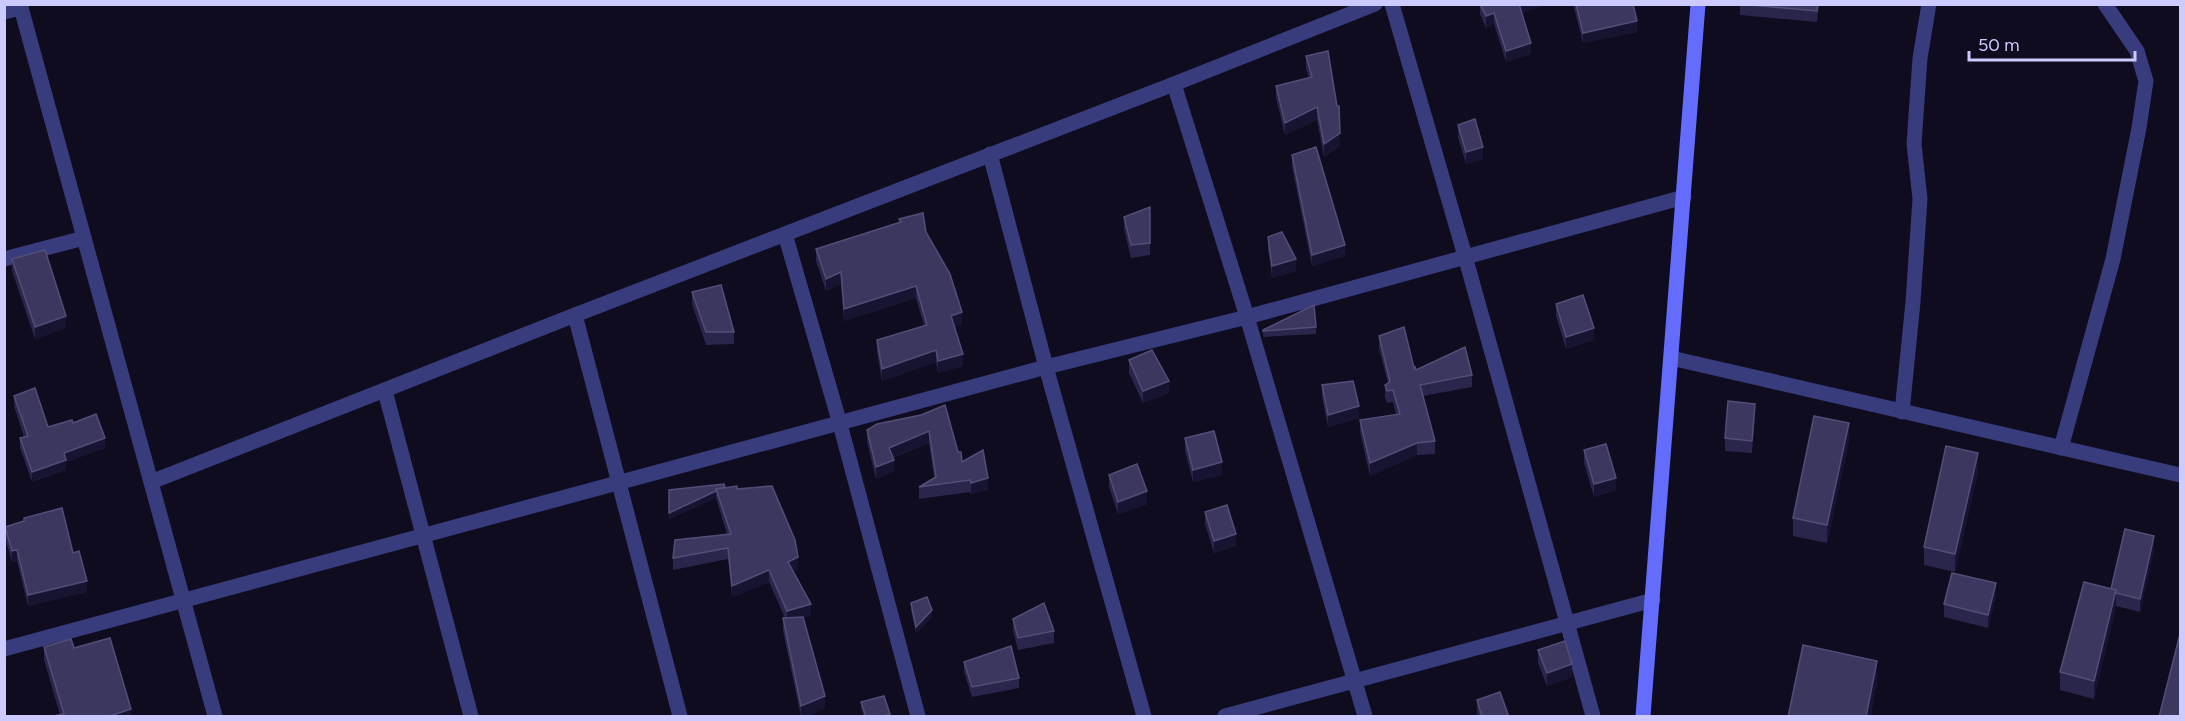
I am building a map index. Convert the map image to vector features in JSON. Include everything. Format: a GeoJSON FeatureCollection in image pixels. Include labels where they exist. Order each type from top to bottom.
{"type":"FeatureCollection","features":[{"type":"Feature","properties":{"kind":"street"},"geometry":{"type":"LineString","coordinates":[[151,482],[1375,4]]}},
{"type":"Feature","properties":{"kind":"street"},"geometry":{"type":"LineString","coordinates":[[1392,4],[1465,256],[1593,717]]}},
{"type":"Feature","properties":{"kind":"street"},"geometry":{"type":"LineString","coordinates":[[1643,717],[1698,4]]}},
{"type":"Feature","properties":{"kind":"street"},"geometry":{"type":"LineString","coordinates":[[1902,412],[1920,200],[1914,144],[1920,58],[1929,4]]}},
{"type":"Feature","properties":{"kind":"street"},"geometry":{"type":"LineString","coordinates":[[2061,448],[2113,259],[2146,81],[2137,51],[2105,4]]}},
{"type":"Feature","properties":{"kind":"street"},"geometry":{"type":"LineString","coordinates":[[4,12],[21,6],[215,717]]}},
{"type":"Feature","properties":{"kind":"street"},"geometry":{"type":"LineString","coordinates":[[1174,84],[1247,317],[1365,717]]}},
{"type":"Feature","properties":{"kind":"street"},"geometry":{"type":"LineString","coordinates":[[990,154],[1046,367],[1144,717]]}},
{"type":"Feature","properties":{"kind":"street"},"geometry":{"type":"LineString","coordinates":[[4,650],[1046,367],[1247,317],[1684,197]]}},
{"type":"Feature","properties":{"kind":"street"},"geometry":{"type":"LineString","coordinates":[[785,234],[840,424],[918,717]]}},
{"type":"Feature","properties":{"kind":"street"},"geometry":{"type":"LineString","coordinates":[[4,259],[84,238]]}},
{"type":"Feature","properties":{"kind":"street"},"geometry":{"type":"LineString","coordinates":[[574,315],[680,717]]}},
{"type":"Feature","properties":{"kind":"street"},"geometry":{"type":"LineString","coordinates":[[1671,358],[2181,475]]}},
{"type":"Feature","properties":{"kind":"street"},"geometry":{"type":"LineString","coordinates":[[385,391],[471,717]]}},
{"type":"Feature","properties":{"kind":"street"},"geometry":{"type":"LineString","coordinates":[[1225,717],[1653,600]]}},
{"type":"Feature","properties":{"kind":"building"},"geometry":{"type":"Polygon","coordinates":[[[1480,4],[1519,4],[1531,43],[1506,51],[1494,13],[1486,16],[1480,4]]]}},
{"type":"Feature","properties":{"kind":"building"},"geometry":{"type":"Polygon","coordinates":[[[1576,4],[1633,4],[1637,21],[1583,33],[1576,4]]]}},
{"type":"Feature","properties":{"kind":"building"},"geometry":{"type":"Polygon","coordinates":[[[1740,4],[1818,4],[1817,11],[1740,4]]]}},
{"type":"Feature","properties":{"kind":"building"},"geometry":{"type":"Polygon","coordinates":[[[1328,51],[1337,106],[1339,106],[1340,133],[1324,144],[1317,107],[1285,123],[1276,86],[1312,77],[1306,56],[1328,51]]]}},
{"type":"Feature","properties":{"kind":"building"},"geometry":{"type":"Polygon","coordinates":[[[1475,119],[1483,147],[1466,152],[1458,125],[1475,119]]]}},
{"type":"Feature","properties":{"kind":"building"},"geometry":{"type":"Polygon","coordinates":[[[1316,147],[1345,245],[1312,255],[1292,155],[1316,147]]]}},
{"type":"Feature","properties":{"kind":"building"},"geometry":{"type":"Polygon","coordinates":[[[1150,207],[1150,243],[1131,245],[1124,217],[1150,207]]]}},
{"type":"Feature","properties":{"kind":"building"},"geometry":{"type":"Polygon","coordinates":[[[923,213],[926,232],[950,274],[962,312],[951,316],[963,354],[938,361],[936,350],[882,369],[877,340],[927,325],[916,286],[844,309],[841,272],[826,279],[816,249],[901,222],[899,219],[923,213]]]}},
{"type":"Feature","properties":{"kind":"building"},"geometry":{"type":"Polygon","coordinates":[[[1282,232],[1296,259],[1272,266],[1268,237],[1282,232]]]}},
{"type":"Feature","properties":{"kind":"building"},"geometry":{"type":"Polygon","coordinates":[[[45,250],[66,316],[35,327],[12,259],[45,250]]]}},
{"type":"Feature","properties":{"kind":"building"},"geometry":{"type":"Polygon","coordinates":[[[721,285],[734,332],[706,332],[692,292],[721,285]]]}},
{"type":"Feature","properties":{"kind":"building"},"geometry":{"type":"Polygon","coordinates":[[[1583,295],[1594,328],[1566,337],[1556,304],[1583,295]]]}},
{"type":"Feature","properties":{"kind":"building"},"geometry":{"type":"Polygon","coordinates":[[[1314,305],[1316,327],[1263,331],[1263,330],[1314,305]]]}},
{"type":"Feature","properties":{"kind":"building"},"geometry":{"type":"Polygon","coordinates":[[[1404,327],[1416,370],[1465,347],[1472,375],[1420,385],[1435,441],[1417,443],[1370,463],[1360,420],[1400,414],[1393,390],[1387,391],[1385,385],[1390,382],[1379,336],[1404,327]]]}},
{"type":"Feature","properties":{"kind":"building"},"geometry":{"type":"Polygon","coordinates":[[[1152,350],[1169,381],[1143,391],[1129,360],[1152,350]]]}},
{"type":"Feature","properties":{"kind":"building"},"geometry":{"type":"Polygon","coordinates":[[[1353,381],[1359,406],[1328,415],[1322,385],[1353,381]]]}},
{"type":"Feature","properties":{"kind":"building"},"geometry":{"type":"Polygon","coordinates":[[[35,388],[48,427],[72,420],[73,423],[96,414],[105,438],[64,453],[66,460],[32,472],[20,438],[28,436],[14,396],[35,388]]]}},
{"type":"Feature","properties":{"kind":"building"},"geometry":{"type":"Polygon","coordinates":[[[1728,401],[1755,404],[1752,441],[1725,438],[1728,401]]]}},
{"type":"Feature","properties":{"kind":"building"},"geometry":{"type":"Polygon","coordinates":[[[945,405],[958,452],[961,452],[962,462],[983,450],[988,478],[971,483],[970,480],[919,487],[936,477],[929,431],[889,448],[894,460],[876,467],[867,430],[877,424],[921,415],[945,405]]]}},
{"type":"Feature","properties":{"kind":"building"},"geometry":{"type":"Polygon","coordinates":[[[1814,416],[1849,423],[1827,525],[1793,518],[1814,416]]]}},
{"type":"Feature","properties":{"kind":"building"},"geometry":{"type":"Polygon","coordinates":[[[1214,431],[1222,462],[1193,470],[1185,438],[1214,431]]]}},
{"type":"Feature","properties":{"kind":"building"},"geometry":{"type":"Polygon","coordinates":[[[1606,444],[1616,478],[1594,484],[1584,450],[1606,444]]]}},
{"type":"Feature","properties":{"kind":"building"},"geometry":{"type":"Polygon","coordinates":[[[1946,446],[1978,453],[1955,554],[1924,547],[1946,446]]]}},
{"type":"Feature","properties":{"kind":"building"},"geometry":{"type":"Polygon","coordinates":[[[1137,464],[1147,491],[1118,502],[1109,475],[1137,464]]]}},
{"type":"Feature","properties":{"kind":"building"},"geometry":{"type":"Polygon","coordinates":[[[724,484],[725,487],[716,489],[669,513],[669,490],[724,484]]]}},
{"type":"Feature","properties":{"kind":"building"},"geometry":{"type":"Polygon","coordinates":[[[737,486],[737,489],[772,486],[795,540],[798,557],[788,562],[811,604],[787,611],[769,570],[732,586],[728,548],[673,558],[675,540],[731,534],[716,489],[737,486]]]}},
{"type":"Feature","properties":{"kind":"building"},"geometry":{"type":"Polygon","coordinates":[[[1227,505],[1236,534],[1214,541],[1205,512],[1227,505]]]}},
{"type":"Feature","properties":{"kind":"building"},"geometry":{"type":"Polygon","coordinates":[[[62,508],[73,553],[79,551],[87,581],[28,595],[17,550],[12,551],[5,527],[24,521],[24,518],[62,508]]]}},
{"type":"Feature","properties":{"kind":"building"},"geometry":{"type":"Polygon","coordinates":[[[2125,529],[2154,536],[2140,599],[2116,593],[2116,590],[2111,589],[2125,529]]]}},
{"type":"Feature","properties":{"kind":"building"},"geometry":{"type":"Polygon","coordinates":[[[1952,573],[1996,583],[1988,615],[1944,604],[1952,573]]]}},
{"type":"Feature","properties":{"kind":"building"},"geometry":{"type":"Polygon","coordinates":[[[2084,582],[2116,590],[2094,681],[2060,672],[2084,582]]]}},
{"type":"Feature","properties":{"kind":"building"},"geometry":{"type":"Polygon","coordinates":[[[927,597],[932,610],[916,627],[911,603],[927,597]]]}},
{"type":"Feature","properties":{"kind":"building"},"geometry":{"type":"Polygon","coordinates":[[[1044,603],[1054,631],[1018,638],[1013,619],[1044,603]]]}},
{"type":"Feature","properties":{"kind":"building"},"geometry":{"type":"Polygon","coordinates":[[[803,617],[825,696],[801,706],[783,618],[803,617]]]}},
{"type":"Feature","properties":{"kind":"building"},"geometry":{"type":"Polygon","coordinates":[[[2181,630],[2181,717],[2159,717],[2181,630]]]}},
{"type":"Feature","properties":{"kind":"building"},"geometry":{"type":"Polygon","coordinates":[[[110,638],[131,709],[107,717],[48,717],[64,714],[44,647],[71,639],[74,648],[110,638]]]}},
{"type":"Feature","properties":{"kind":"building"},"geometry":{"type":"Polygon","coordinates":[[[1565,641],[1572,664],[1547,673],[1538,650],[1565,641]]]}},
{"type":"Feature","properties":{"kind":"building"},"geometry":{"type":"Polygon","coordinates":[[[1803,645],[1877,661],[1866,717],[1788,717],[1803,645]]]}},
{"type":"Feature","properties":{"kind":"building"},"geometry":{"type":"Polygon","coordinates":[[[1011,646],[1019,678],[972,687],[964,662],[1011,646]]]}},
{"type":"Feature","properties":{"kind":"building"},"geometry":{"type":"Polygon","coordinates":[[[1500,692],[1509,717],[1482,717],[1477,700],[1500,692]]]}},
{"type":"Feature","properties":{"kind":"building"},"geometry":{"type":"Polygon","coordinates":[[[884,696],[890,714],[882,717],[866,717],[861,702],[884,696]]]}}]}
